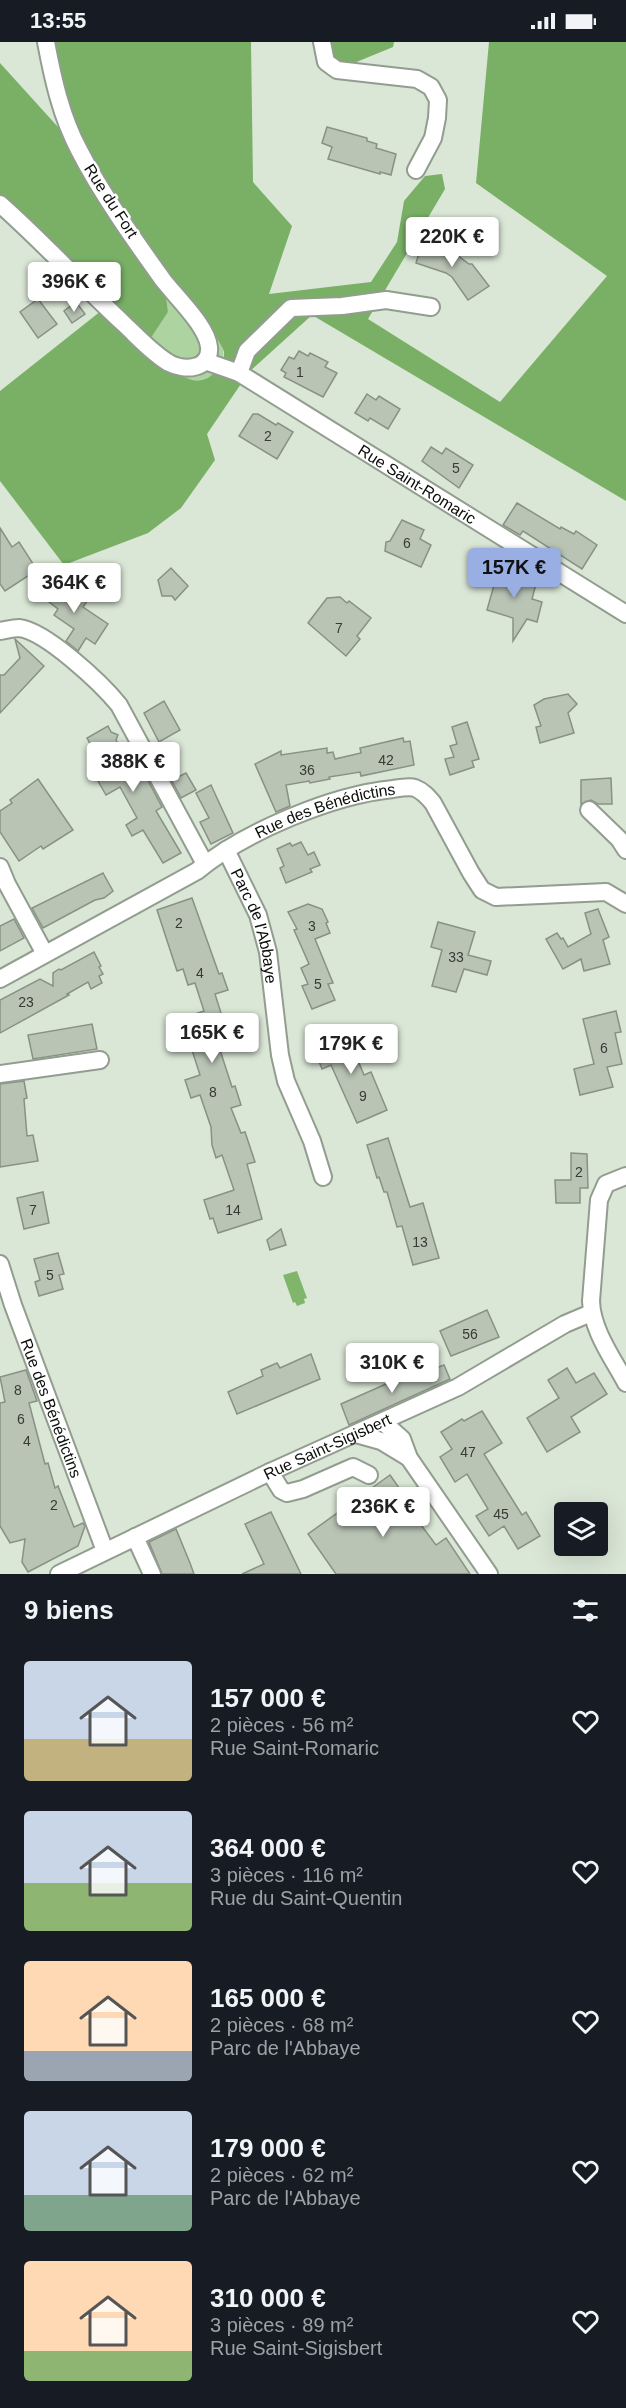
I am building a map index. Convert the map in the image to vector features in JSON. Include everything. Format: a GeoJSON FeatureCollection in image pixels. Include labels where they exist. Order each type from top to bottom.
{"type":"FeatureCollection","features":[{"type":"Feature","properties":{"kind":"street","name":"Rue du Fort"},"geometry":{"type":"LineString","coordinates":[[46,42],[56,94],[78,150],[164,280],[202,329],[209,345],[209,354],[205,361]]}},
{"type":"Feature","properties":{"kind":"street"},"geometry":{"type":"LineString","coordinates":[[322,42],[326,62],[337,70],[417,79],[431,87],[438,100],[437,118],[433,138],[416,170]]}},
{"type":"Feature","properties":{"kind":"street"},"geometry":{"type":"LineString","coordinates":[[0,204],[42,241],[106,307],[159,356],[169,363],[187,368],[196,367],[205,361]]}},
{"type":"Feature","properties":{"kind":"street"},"geometry":{"type":"LineString","coordinates":[[239,373],[247,351],[291,308],[342,306],[386,300],[431,307]]}},
{"type":"Feature","properties":{"kind":"street","name":"Rue Saint-Romaric"},"geometry":{"type":"LineString","coordinates":[[205,361],[239,373],[626,614]]}},
{"type":"Feature","properties":{"kind":"street"},"geometry":{"type":"LineString","coordinates":[[0,631],[18,628],[34,633],[84,668],[104,686],[119,705],[205,864]]}},
{"type":"Feature","properties":{"kind":"street","name":"Rue des Bénédictins"},"geometry":{"type":"LineString","coordinates":[[0,979],[197,871],[226,850],[322,804],[380,790],[413,787],[424,793],[433,803],[482,890],[496,897],[606,892],[626,904]]}},
{"type":"Feature","properties":{"kind":"street"},"geometry":{"type":"LineString","coordinates":[[607,809],[622,845]]}},
{"type":"Feature","properties":{"kind":"street"},"geometry":{"type":"LineString","coordinates":[[589,810],[622,845]]}},
{"type":"Feature","properties":{"kind":"street","name":"Parc de l'Abbaye"},"geometry":{"type":"LineString","coordinates":[[226,850],[258,915],[268,952],[286,1081],[312,1141],[323,1177]]}},
{"type":"Feature","properties":{"kind":"street"},"geometry":{"type":"LineString","coordinates":[[0,867],[7,885],[45,954]]}},
{"type":"Feature","properties":{"kind":"street"},"geometry":{"type":"LineString","coordinates":[[0,1074],[100,1060]]}},
{"type":"Feature","properties":{"kind":"street"},"geometry":{"type":"LineString","coordinates":[[626,1176],[606,1184],[599,1200],[591,1313],[601,1338],[626,1383]]}},
{"type":"Feature","properties":{"kind":"street","name":"Rue des Bénédictins"},"geometry":{"type":"LineString","coordinates":[[0,1264],[13,1305],[105,1551]]}},
{"type":"Feature","properties":{"kind":"street","name":"Rue Saint-Sigisbert"},"geometry":{"type":"LineString","coordinates":[[59,1574],[270,1472],[458,1387],[565,1324],[591,1313]]}},
{"type":"Feature","properties":{"kind":"street"},"geometry":{"type":"LineString","coordinates":[[383,1422],[402,1439],[409,1458],[489,1574]]}},
{"type":"Feature","properties":{"kind":"street"},"geometry":{"type":"LineString","coordinates":[[356,1434],[381,1441],[409,1458]]}},
{"type":"Feature","properties":{"kind":"street"},"geometry":{"type":"LineString","coordinates":[[270,1472],[281,1490],[286,1493],[303,1490],[353,1467],[369,1474]]}},
{"type":"Feature","properties":{"kind":"street"},"geometry":{"type":"LineString","coordinates":[[135,1537],[152,1574]]}},
{"type":"Feature","properties":{"kind":"shaded area"},"geometry":{"type":"Polygon","coordinates":[[[46,42],[251,42],[253,182],[292,226],[269,294],[371,282],[397,242],[404,201],[425,176],[442,174],[445,189],[368,319],[500,402],[607,276],[476,183],[489,42],[626,42],[626,501],[312,315],[249,372],[207,434],[215,460],[181,508],[148,533],[64,565],[0,481],[0,391],[106,307],[8,211],[0,216],[0,63],[77,148],[46,42]],[[164,281],[168,312],[147,344],[178,373],[187,378],[206,379],[215,372],[224,358],[221,345],[207,326],[164,281]]]}},
{"type":"Feature","properties":{"kind":"shaded area"},"geometry":{"type":"Polygon","coordinates":[[[322,42],[394,42],[393,47],[337,70],[322,42]]]}},
{"type":"Feature","properties":{"kind":"shaded area"},"geometry":{"type":"Polygon","coordinates":[[[164,281],[220,341],[223,360],[216,371],[207,378],[197,380],[178,374],[147,344],[168,312],[164,281]]]}},
{"type":"Feature","properties":{"kind":"shaded area"},"geometry":{"type":"Polygon","coordinates":[[[297,1271],[307,1298],[304,1299],[305,1303],[297,1306],[295,1302],[293,1303],[283,1275],[297,1271]]]}},
{"type":"Feature","properties":{"kind":"building"},"geometry":{"type":"Polygon","coordinates":[[[327,127],[367,138],[367,141],[377,144],[376,148],[396,154],[391,175],[328,159],[332,147],[322,143],[327,127]]]}},
{"type":"Feature","properties":{"kind":"building"},"geometry":{"type":"Polygon","coordinates":[[[423,240],[454,250],[453,252],[472,264],[489,286],[468,300],[452,277],[416,263],[423,240]]]}},
{"type":"Feature","properties":{"kind":"building"},"geometry":{"type":"Polygon","coordinates":[[[38,299],[57,324],[38,338],[20,312],[38,299]]]}},
{"type":"Feature","properties":{"kind":"building"},"geometry":{"type":"Polygon","coordinates":[[[76,302],[85,314],[72,323],[64,311],[76,302]]]}},
{"type":"Feature","properties":{"kind":"building"},"geometry":{"type":"Polygon","coordinates":[[[299,351],[308,356],[310,353],[328,362],[325,367],[337,373],[323,397],[284,377],[286,373],[281,370],[289,357],[294,359],[299,351]]]}},
{"type":"Feature","properties":{"kind":"building"},"geometry":{"type":"Polygon","coordinates":[[[367,394],[376,400],[379,396],[400,409],[388,429],[370,418],[368,421],[355,413],[367,394]]]}},
{"type":"Feature","properties":{"kind":"building"},"geometry":{"type":"Polygon","coordinates":[[[253,414],[258,414],[276,425],[278,423],[293,432],[277,459],[239,436],[253,414]]]}},
{"type":"Feature","properties":{"kind":"building"},"geometry":{"type":"Polygon","coordinates":[[[431,447],[442,454],[446,448],[473,465],[459,488],[422,461],[431,447]]]}},
{"type":"Feature","properties":{"kind":"building"},"geometry":{"type":"Polygon","coordinates":[[[517,503],[560,529],[561,527],[574,534],[576,531],[597,545],[582,569],[523,531],[520,535],[503,525],[517,503]]]}},
{"type":"Feature","properties":{"kind":"building"},"geometry":{"type":"Polygon","coordinates":[[[402,520],[424,530],[420,539],[431,545],[421,567],[385,551],[386,542],[390,541],[402,520]]]}},
{"type":"Feature","properties":{"kind":"building"},"geometry":{"type":"Polygon","coordinates":[[[0,528],[12,547],[19,542],[37,570],[5,591],[0,584],[0,528]]]}},
{"type":"Feature","properties":{"kind":"building"},"geometry":{"type":"Polygon","coordinates":[[[503,563],[518,567],[515,579],[536,584],[532,599],[542,602],[537,622],[527,619],[513,641],[513,618],[487,610],[503,563]]]}},
{"type":"Feature","properties":{"kind":"building"},"geometry":{"type":"Polygon","coordinates":[[[171,568],[188,586],[175,600],[172,596],[162,596],[158,580],[171,568]]]}},
{"type":"Feature","properties":{"kind":"building"},"geometry":{"type":"Polygon","coordinates":[[[52,578],[88,600],[83,607],[108,624],[95,644],[86,638],[78,651],[66,641],[74,629],[54,615],[58,609],[40,595],[52,578]]]}},
{"type":"Feature","properties":{"kind":"building"},"geometry":{"type":"Polygon","coordinates":[[[340,597],[371,618],[357,636],[360,639],[346,656],[308,623],[327,598],[340,597]]]}},
{"type":"Feature","properties":{"kind":"building"},"geometry":{"type":"Polygon","coordinates":[[[15,639],[44,666],[0,713],[0,675],[4,675],[20,658],[15,639]]]}},
{"type":"Feature","properties":{"kind":"building"},"geometry":{"type":"Polygon","coordinates":[[[568,694],[577,704],[568,713],[574,733],[540,743],[536,727],[541,726],[534,705],[544,699],[568,694]]]}},
{"type":"Feature","properties":{"kind":"building"},"geometry":{"type":"Polygon","coordinates":[[[164,701],[180,730],[159,742],[144,713],[164,701]]]}},
{"type":"Feature","properties":{"kind":"building"},"geometry":{"type":"Polygon","coordinates":[[[467,722],[479,759],[472,761],[474,767],[450,775],[445,759],[454,757],[450,746],[457,744],[452,727],[467,722]]]}},
{"type":"Feature","properties":{"kind":"building"},"geometry":{"type":"Polygon","coordinates":[[[108,726],[111,732],[118,735],[116,740],[131,766],[138,762],[162,807],[156,811],[181,853],[163,863],[143,830],[132,836],[126,825],[137,818],[120,787],[106,795],[98,781],[108,776],[87,738],[108,726]]]}},
{"type":"Feature","properties":{"kind":"building"},"geometry":{"type":"Polygon","coordinates":[[[403,738],[404,742],[410,741],[414,765],[361,776],[360,772],[310,783],[309,781],[286,785],[290,806],[276,812],[255,764],[281,751],[281,755],[327,748],[327,753],[333,752],[335,759],[361,753],[360,748],[403,738]]]}},
{"type":"Feature","properties":{"kind":"building"},"geometry":{"type":"Polygon","coordinates":[[[163,750],[178,777],[186,773],[196,790],[181,798],[157,753],[163,750]]]}},
{"type":"Feature","properties":{"kind":"building"},"geometry":{"type":"Polygon","coordinates":[[[611,778],[612,804],[598,804],[591,800],[581,804],[581,780],[611,778]]]}},
{"type":"Feature","properties":{"kind":"building"},"geometry":{"type":"Polygon","coordinates":[[[38,779],[73,830],[43,849],[41,846],[19,861],[0,832],[0,811],[12,803],[10,800],[38,779]]]}},
{"type":"Feature","properties":{"kind":"building"},"geometry":{"type":"Polygon","coordinates":[[[211,785],[233,833],[211,844],[200,822],[209,818],[196,793],[211,785]]]}},
{"type":"Feature","properties":{"kind":"building"},"geometry":{"type":"Polygon","coordinates":[[[301,842],[308,855],[314,852],[320,865],[310,869],[312,872],[286,883],[280,868],[284,866],[277,849],[290,843],[292,846],[301,842]]]}},
{"type":"Feature","properties":{"kind":"building"},"geometry":{"type":"Polygon","coordinates":[[[103,873],[113,891],[104,898],[95,900],[43,928],[32,908],[103,873]]]}},
{"type":"Feature","properties":{"kind":"building"},"geometry":{"type":"Polygon","coordinates":[[[192,898],[219,974],[222,973],[228,990],[215,994],[227,1032],[220,1034],[225,1049],[220,1050],[232,1087],[235,1086],[241,1105],[231,1108],[241,1133],[245,1132],[255,1162],[247,1164],[262,1219],[218,1233],[213,1218],[210,1219],[204,1200],[234,1190],[222,1155],[216,1158],[212,1145],[211,1127],[200,1095],[191,1098],[185,1080],[200,1075],[190,1044],[183,1047],[174,1021],[204,1011],[195,983],[188,985],[183,969],[177,971],[157,910],[192,898]]]}},
{"type":"Feature","properties":{"kind":"building"},"geometry":{"type":"Polygon","coordinates":[[[308,904],[322,909],[328,922],[326,923],[330,933],[315,939],[333,983],[328,984],[335,1000],[312,1009],[302,986],[308,984],[301,968],[309,964],[294,930],[297,929],[288,912],[308,904]]]}},
{"type":"Feature","properties":{"kind":"building"},"geometry":{"type":"Polygon","coordinates":[[[598,909],[609,937],[603,940],[610,964],[584,971],[581,959],[563,969],[546,939],[557,933],[568,947],[591,934],[585,913],[598,909]]]}},
{"type":"Feature","properties":{"kind":"building"},"geometry":{"type":"Polygon","coordinates":[[[14,919],[24,938],[0,951],[0,926],[14,919]]]}},
{"type":"Feature","properties":{"kind":"building"},"geometry":{"type":"Polygon","coordinates":[[[438,922],[475,932],[468,955],[491,961],[487,975],[464,969],[456,992],[432,986],[442,950],[431,947],[438,922]]]}},
{"type":"Feature","properties":{"kind":"building"},"geometry":{"type":"Polygon","coordinates":[[[94,952],[101,966],[99,967],[103,974],[99,976],[102,983],[91,989],[88,982],[0,1033],[0,1000],[40,979],[53,986],[53,973],[94,952]]]}},
{"type":"Feature","properties":{"kind":"building"},"geometry":{"type":"Polygon","coordinates":[[[616,1011],[621,1032],[615,1033],[622,1064],[607,1067],[613,1087],[580,1095],[574,1069],[594,1064],[583,1019],[616,1011]]]}},
{"type":"Feature","properties":{"kind":"building"},"geometry":{"type":"Polygon","coordinates":[[[92,1024],[97,1049],[33,1059],[28,1035],[92,1024]]]}},
{"type":"Feature","properties":{"kind":"building"},"geometry":{"type":"Polygon","coordinates":[[[343,1025],[364,1075],[371,1072],[387,1110],[357,1123],[331,1065],[322,1069],[316,1054],[324,1050],[317,1036],[343,1025]]]}},
{"type":"Feature","properties":{"kind":"building"},"geometry":{"type":"Polygon","coordinates":[[[24,1081],[27,1098],[24,1099],[27,1136],[33,1135],[38,1161],[0,1167],[0,1084],[24,1081]]]}},
{"type":"Feature","properties":{"kind":"building"},"geometry":{"type":"Polygon","coordinates":[[[388,1138],[410,1207],[423,1203],[439,1258],[413,1265],[402,1226],[397,1227],[387,1192],[384,1192],[379,1177],[377,1178],[367,1145],[388,1138]]]}},
{"type":"Feature","properties":{"kind":"building"},"geometry":{"type":"Polygon","coordinates":[[[571,1153],[587,1154],[588,1188],[580,1188],[580,1203],[556,1203],[555,1180],[571,1180],[571,1153]]]}},
{"type":"Feature","properties":{"kind":"building"},"geometry":{"type":"Polygon","coordinates":[[[43,1192],[49,1223],[24,1229],[17,1198],[43,1192]]]}},
{"type":"Feature","properties":{"kind":"building"},"geometry":{"type":"Polygon","coordinates":[[[281,1229],[286,1245],[270,1250],[267,1240],[281,1229]]]}},
{"type":"Feature","properties":{"kind":"building"},"geometry":{"type":"Polygon","coordinates":[[[58,1253],[64,1274],[59,1275],[63,1289],[39,1296],[35,1282],[40,1280],[34,1259],[58,1253]]]}},
{"type":"Feature","properties":{"kind":"building"},"geometry":{"type":"Polygon","coordinates":[[[487,1310],[499,1337],[451,1356],[440,1331],[487,1310]]]}},
{"type":"Feature","properties":{"kind":"building"},"geometry":{"type":"Polygon","coordinates":[[[311,1354],[320,1379],[237,1414],[228,1392],[263,1376],[261,1370],[277,1363],[280,1368],[311,1354]]]}},
{"type":"Feature","properties":{"kind":"building"},"geometry":{"type":"Polygon","coordinates":[[[444,1365],[450,1379],[349,1425],[341,1404],[413,1372],[415,1376],[444,1365]]]}},
{"type":"Feature","properties":{"kind":"building"},"geometry":{"type":"Polygon","coordinates":[[[567,1368],[576,1383],[594,1373],[607,1394],[571,1417],[580,1432],[547,1452],[527,1418],[559,1398],[548,1380],[567,1368]]]}},
{"type":"Feature","properties":{"kind":"building"},"geometry":{"type":"Polygon","coordinates":[[[26,1370],[37,1401],[29,1403],[45,1464],[48,1463],[55,1488],[58,1486],[74,1527],[83,1523],[85,1526],[78,1546],[28,1572],[22,1562],[25,1539],[10,1543],[0,1526],[0,1403],[5,1402],[0,1377],[26,1370]]]}},
{"type":"Feature","properties":{"kind":"building"},"geometry":{"type":"Polygon","coordinates":[[[482,1411],[502,1443],[484,1454],[522,1515],[526,1512],[540,1536],[518,1549],[504,1526],[489,1536],[476,1516],[488,1509],[467,1474],[455,1482],[440,1457],[452,1449],[441,1432],[462,1419],[464,1421],[482,1411]]]}},
{"type":"Feature","properties":{"kind":"building"},"geometry":{"type":"Polygon","coordinates":[[[390,1475],[418,1515],[415,1517],[436,1545],[446,1538],[470,1574],[336,1574],[308,1534],[390,1475]]]}},
{"type":"Feature","properties":{"kind":"building"},"geometry":{"type":"Polygon","coordinates":[[[271,1512],[301,1574],[242,1574],[264,1564],[245,1524],[271,1512]]]}},
{"type":"Feature","properties":{"kind":"building"},"geometry":{"type":"Polygon","coordinates":[[[176,1529],[194,1574],[162,1574],[149,1542],[176,1529]]]}}]}
